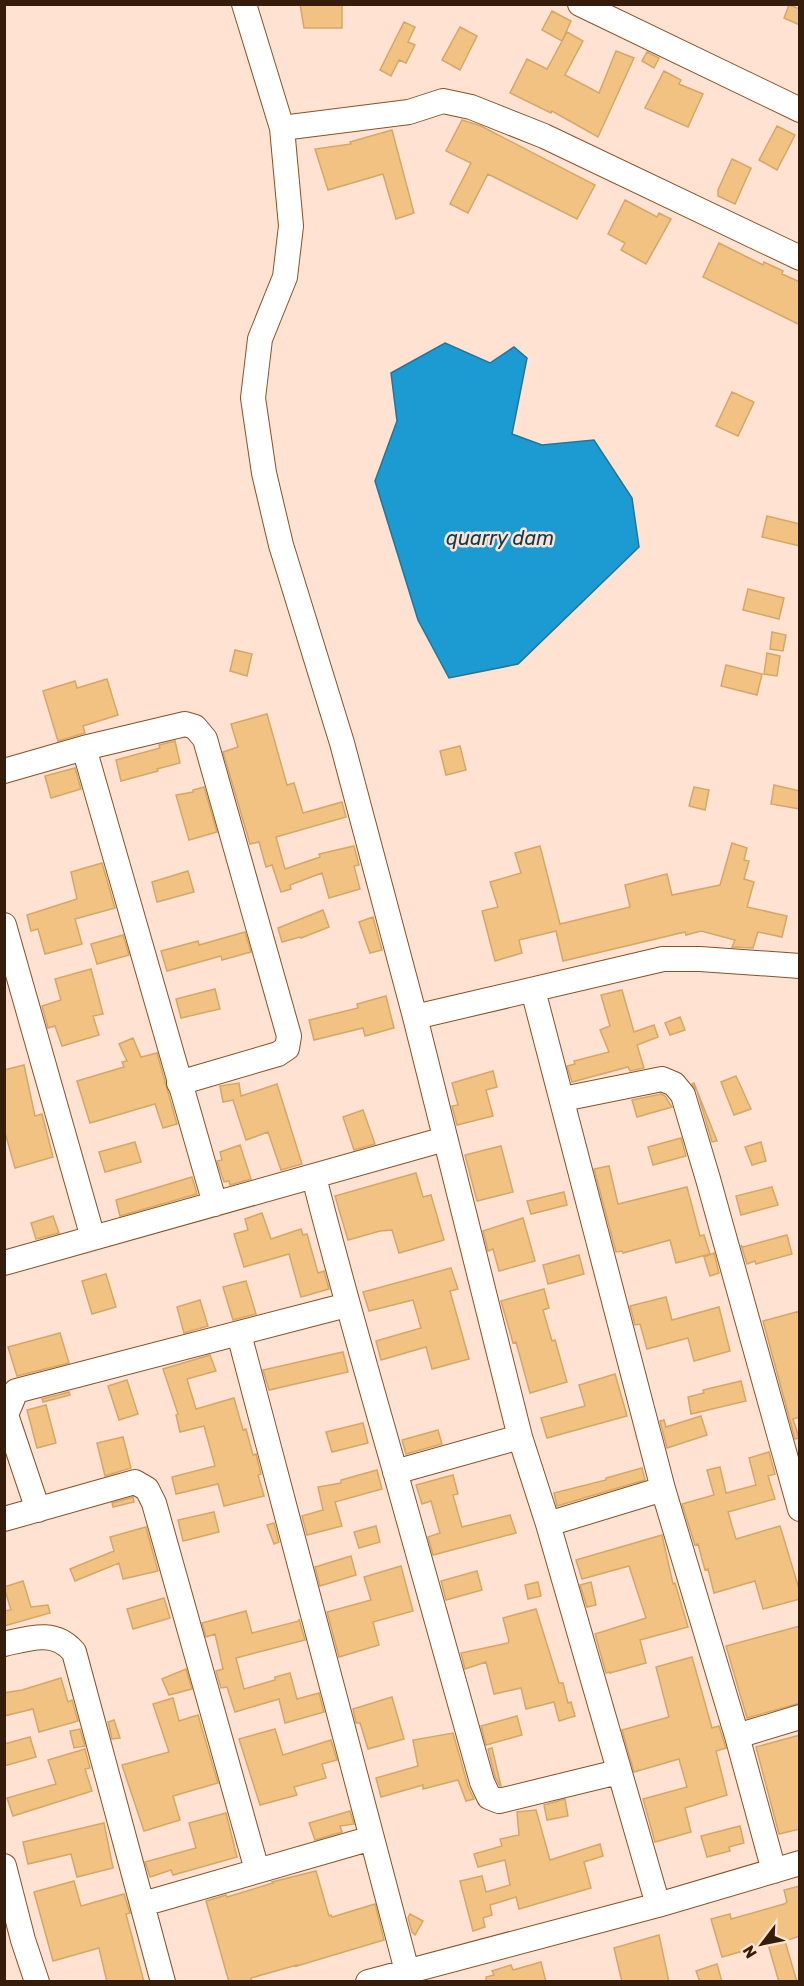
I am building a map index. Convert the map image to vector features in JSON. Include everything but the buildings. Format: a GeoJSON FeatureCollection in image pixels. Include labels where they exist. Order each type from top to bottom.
{"type":"FeatureCollection","features":[{"type":"Feature","properties":{"kind":"street"},"geometry":{"type":"LineString","coordinates":[[244,4],[282,128],[291,226],[285,277],[260,339],[254,398],[264,473],[280,545],[342,743],[415,1017],[520,1437],[548,1524],[658,1905]]}},
{"type":"Feature","properties":{"kind":"street"},"geometry":{"type":"LineString","coordinates":[[580,4],[800,110]]}},
{"type":"Feature","properties":{"kind":"street"},"geometry":{"type":"LineString","coordinates":[[282,128],[409,112],[443,100],[471,107],[544,136],[800,258]]}},
{"type":"Feature","properties":{"kind":"street"},"geometry":{"type":"LineString","coordinates":[[4,771],[84,748],[185,724],[195,727],[205,739],[289,1036],[287,1048],[278,1054],[179,1083]]}},
{"type":"Feature","properties":{"kind":"street"},"geometry":{"type":"LineString","coordinates":[[84,748],[215,1204]]}},
{"type":"Feature","properties":{"kind":"street"},"geometry":{"type":"LineString","coordinates":[[4,925],[93,1238]]}},
{"type":"Feature","properties":{"kind":"street"},"geometry":{"type":"LineString","coordinates":[[415,1017],[663,960],[700,959],[800,966]]}},
{"type":"Feature","properties":{"kind":"street"},"geometry":{"type":"LineString","coordinates":[[533,990],[663,1489],[738,1736],[774,1872]]}},
{"type":"Feature","properties":{"kind":"street"},"geometry":{"type":"LineString","coordinates":[[563,1099],[662,1079],[674,1084],[683,1095],[800,1509]]}},
{"type":"Feature","properties":{"kind":"street"},"geometry":{"type":"LineString","coordinates":[[4,1263],[314,1178],[445,1139]]}},
{"type":"Feature","properties":{"kind":"street"},"geometry":{"type":"LineString","coordinates":[[314,1178],[426,1588],[489,1797],[499,1802],[618,1772]]}},
{"type":"Feature","properties":{"kind":"street"},"geometry":{"type":"LineString","coordinates":[[38,1510],[6,1415],[16,1391],[347,1305]]}},
{"type":"Feature","properties":{"kind":"street"},"geometry":{"type":"LineString","coordinates":[[239,1334],[407,1971]]}},
{"type":"Feature","properties":{"kind":"street"},"geometry":{"type":"LineString","coordinates":[[395,1472],[520,1437]]}},
{"type":"Feature","properties":{"kind":"street"},"geometry":{"type":"LineString","coordinates":[[4,1519],[135,1482],[147,1489],[154,1503],[257,1870]]}},
{"type":"Feature","properties":{"kind":"street"},"geometry":{"type":"LineString","coordinates":[[548,1524],[663,1489]]}},
{"type":"Feature","properties":{"kind":"street"},"geometry":{"type":"LineString","coordinates":[[4,1644],[35,1637],[56,1638],[67,1644],[74,1652],[163,1982]]}},
{"type":"Feature","properties":{"kind":"street"},"geometry":{"type":"LineString","coordinates":[[738,1736],[800,1717]]}},
{"type":"Feature","properties":{"kind":"street"},"geometry":{"type":"LineString","coordinates":[[143,1904],[372,1838]]}},
{"type":"Feature","properties":{"kind":"street"},"geometry":{"type":"LineString","coordinates":[[368,1982],[658,1905],[800,1863]]}},
{"type":"Feature","properties":{"kind":"street"},"geometry":{"type":"LineString","coordinates":[[4,1866],[14,1941],[37,1982]]}},
{"type":"Feature","properties":{"kind":"water","name":"quarry dam"},"geometry":{"type":"Polygon","coordinates":[[[445,343],[490,363],[514,347],[527,358],[512,434],[542,445],[594,440],[632,498],[639,547],[518,664],[449,678],[418,620],[375,481],[397,421],[391,373],[445,343]]]}}]}
